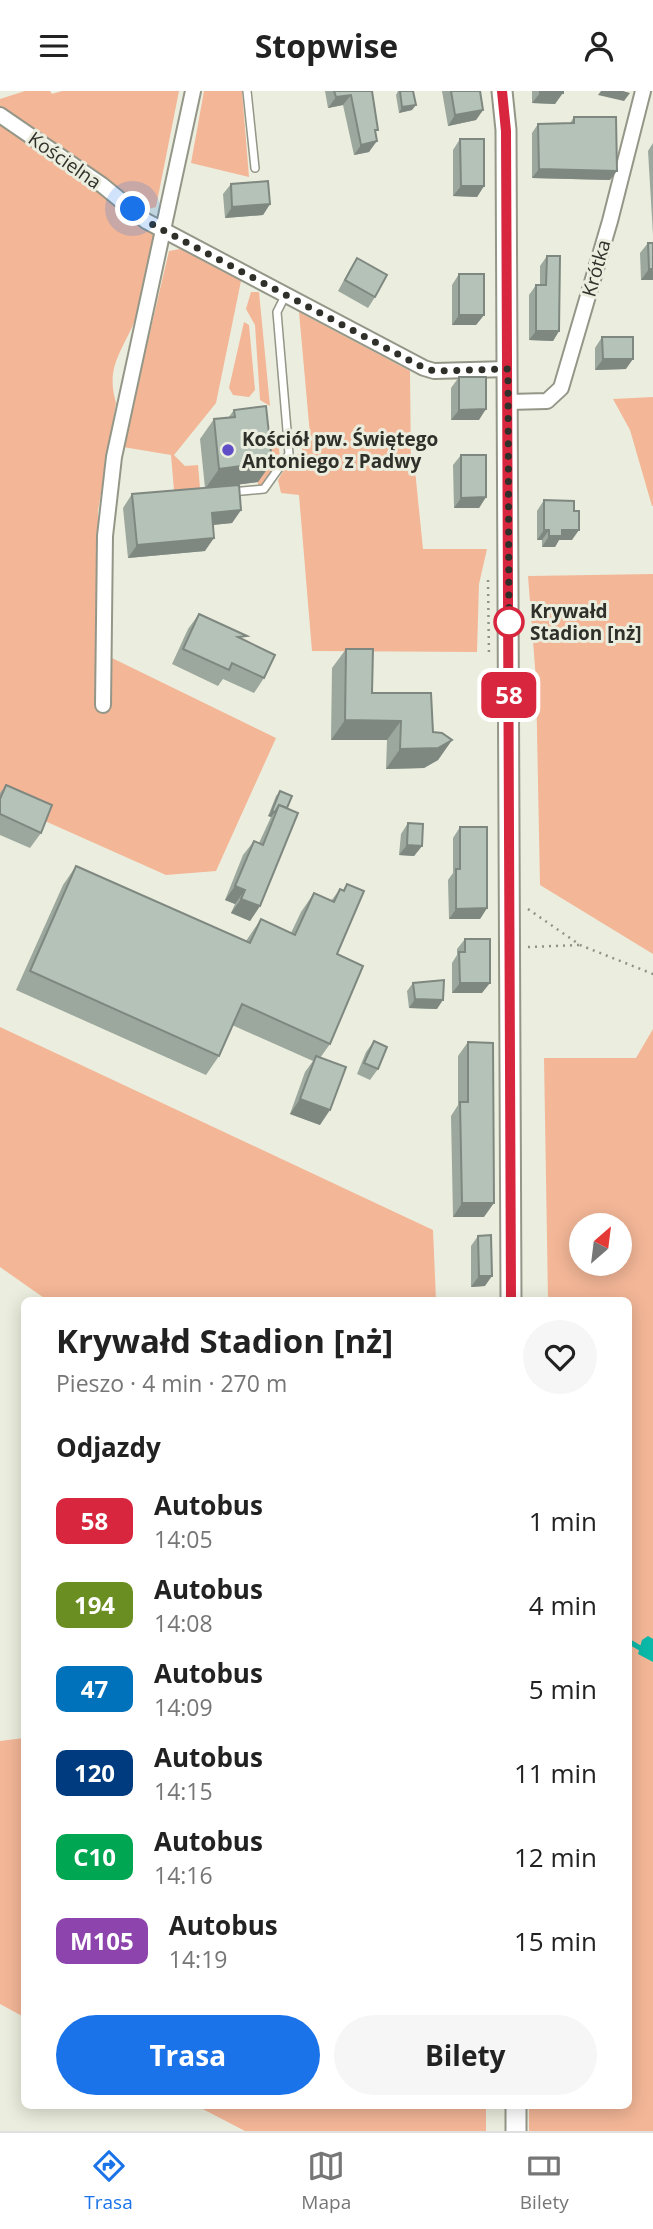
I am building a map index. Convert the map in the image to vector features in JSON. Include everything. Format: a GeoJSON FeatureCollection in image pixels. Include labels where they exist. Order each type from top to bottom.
{"type":"FeatureCollection","features":[{"type":"Feature","properties":{"kind":"main road"},"geometry":{"type":"LineString","coordinates":[[502,91],[506,131],[508,369],[512,1297]]}},
{"type":"Feature","properties":{"kind":"main road"},"geometry":{"type":"LineString","coordinates":[[516,2109],[516,2131]]}},
{"type":"Feature","properties":{"kind":"street"},"geometry":{"type":"LineString","coordinates":[[103,705],[105,547],[114,457],[193,91]]}},
{"type":"Feature","properties":{"kind":"street","name":"Krótka"},"geometry":{"type":"LineString","coordinates":[[508,402],[545,401],[555,396],[564,381],[610,221],[643,91]]}},
{"type":"Feature","properties":{"kind":"street","name":"Kościelna"},"geometry":{"type":"LineString","coordinates":[[0,115],[102,185],[143,219],[429,370],[508,369]]}},
{"type":"Feature","properties":{"kind":"lane"},"geometry":{"type":"LineString","coordinates":[[247,91],[255,168]]}},
{"type":"Feature","properties":{"kind":"lane"},"geometry":{"type":"LineString","coordinates":[[216,494],[264,489],[289,454],[277,312],[285,296]]}},
{"type":"Feature","properties":{"kind":"path"},"geometry":{"type":"LineString","coordinates":[[511,898],[580,945],[653,974]]}},
{"type":"Feature","properties":{"kind":"path"},"geometry":{"type":"LineString","coordinates":[[511,949],[548,944],[580,945]]}},
{"type":"Feature","properties":{"kind":"shaded area"},"geometry":{"type":"Polygon","coordinates":[[[25,91],[50,91],[52,94],[62,91],[179,91],[156,207],[145,210],[0,109],[0,99],[25,91]]]}},
{"type":"Feature","properties":{"kind":"shaded area"},"geometry":{"type":"Polygon","coordinates":[[[204,91],[242,91],[249,177],[191,163],[204,91]]]}},
{"type":"Feature","properties":{"kind":"shaded area"},"geometry":{"type":"Polygon","coordinates":[[[0,122],[154,233],[139,306],[114,371],[113,391],[116,403],[98,511],[96,709],[110,710],[112,658],[276,738],[216,871],[166,875],[0,801],[0,122]]]}},
{"type":"Feature","properties":{"kind":"shaded area"},"geometry":{"type":"Polygon","coordinates":[[[180,249],[241,281],[216,403],[174,455],[185,466],[198,465],[201,500],[175,502],[171,455],[123,447],[169,251],[180,249]]]}},
{"type":"Feature","properties":{"kind":"shaded area"},"geometry":{"type":"Polygon","coordinates":[[[251,292],[259,292],[270,406],[260,400],[255,325],[246,309],[251,292]]]}},
{"type":"Feature","properties":{"kind":"shaded area"},"geometry":{"type":"Polygon","coordinates":[[[299,312],[410,371],[411,469],[415,470],[423,549],[487,549],[479,584],[477,652],[312,651],[299,495],[281,493],[278,480],[288,463],[303,471],[291,461],[297,460],[297,454],[302,453],[302,448],[311,446],[299,312]]]}},
{"type":"Feature","properties":{"kind":"shaded area"},"geometry":{"type":"Polygon","coordinates":[[[244,322],[249,325],[255,390],[249,397],[233,395],[229,388],[244,322]]]}},
{"type":"Feature","properties":{"kind":"shaded area"},"geometry":{"type":"Polygon","coordinates":[[[653,397],[652,506],[630,430],[613,399],[653,397]]]}},
{"type":"Feature","properties":{"kind":"shaded area"},"geometry":{"type":"Polygon","coordinates":[[[278,436],[280,460],[262,485],[258,485],[256,461],[271,459],[269,437],[278,436]]]}},
{"type":"Feature","properties":{"kind":"shaded area"},"geometry":{"type":"Polygon","coordinates":[[[653,574],[653,954],[540,885],[536,680],[528,576],[653,574]]]}},
{"type":"Feature","properties":{"kind":"shaded area"},"geometry":{"type":"Polygon","coordinates":[[[0,1027],[433,1230],[436,1297],[43,1297],[0,1267],[0,1027]]]}},
{"type":"Feature","properties":{"kind":"shaded area"},"geometry":{"type":"Polygon","coordinates":[[[653,1029],[653,2131],[529,2131],[529,2109],[632,2109],[632,1297],[548,1297],[544,1058],[636,1058],[653,1029]]]}},
{"type":"Feature","properties":{"kind":"shaded area"},"geometry":{"type":"Polygon","coordinates":[[[21,1738],[21,2015],[0,2004],[0,1741],[21,1738]]]}},
{"type":"Feature","properties":{"kind":"shaded area"},"geometry":{"type":"Polygon","coordinates":[[[203,2109],[486,2109],[486,2131],[245,2131],[203,2109]]]}},
{"type":"Feature","properties":{"kind":"water"},"geometry":{"type":"Polygon","coordinates":[[[648,1636],[653,1639],[653,1662],[638,1654],[642,1640],[648,1636]]]}},
{"type":"Feature","properties":{"kind":"building"},"geometry":{"type":"Polygon","coordinates":[[[334,91],[372,91],[377,141],[361,145],[351,95],[336,97],[334,91]]]}},
{"type":"Feature","properties":{"kind":"building"},"geometry":{"type":"Polygon","coordinates":[[[400,91],[413,91],[416,105],[402,107],[400,91]]]}},
{"type":"Feature","properties":{"kind":"building"},"geometry":{"type":"Polygon","coordinates":[[[451,91],[480,91],[483,110],[455,115],[451,91]]]}},
{"type":"Feature","properties":{"kind":"building"},"geometry":{"type":"Polygon","coordinates":[[[563,91],[563,93],[540,93],[563,91]]]}},
{"type":"Feature","properties":{"kind":"building"},"geometry":{"type":"Polygon","coordinates":[[[574,117],[616,117],[617,171],[539,169],[538,124],[574,123],[574,117]]]}},
{"type":"Feature","properties":{"kind":"building"},"geometry":{"type":"Polygon","coordinates":[[[460,139],[484,139],[484,186],[461,186],[460,139]]]}},
{"type":"Feature","properties":{"kind":"building"},"geometry":{"type":"Polygon","coordinates":[[[268,181],[270,204],[232,207],[231,184],[268,181]]]}},
{"type":"Feature","properties":{"kind":"building"},"geometry":{"type":"Polygon","coordinates":[[[648,243],[653,243],[653,269],[649,269],[648,243]]]}},
{"type":"Feature","properties":{"kind":"building"},"geometry":{"type":"Polygon","coordinates":[[[547,256],[560,256],[559,331],[536,331],[536,285],[546,285],[547,256]]]}},
{"type":"Feature","properties":{"kind":"building"},"geometry":{"type":"Polygon","coordinates":[[[357,258],[387,275],[375,297],[345,280],[357,258]]]}},
{"type":"Feature","properties":{"kind":"building"},"geometry":{"type":"Polygon","coordinates":[[[459,274],[484,274],[484,315],[459,315],[459,274]]]}},
{"type":"Feature","properties":{"kind":"building"},"geometry":{"type":"Polygon","coordinates":[[[602,337],[633,337],[633,359],[603,359],[602,337]]]}},
{"type":"Feature","properties":{"kind":"building"},"geometry":{"type":"Polygon","coordinates":[[[459,377],[486,377],[486,409],[459,410],[459,377]]]}},
{"type":"Feature","properties":{"kind":"building"},"geometry":{"type":"Polygon","coordinates":[[[266,406],[272,462],[219,469],[214,419],[235,417],[234,410],[266,406]]]}},
{"type":"Feature","properties":{"kind":"building"},"geometry":{"type":"Polygon","coordinates":[[[461,455],[486,455],[486,497],[461,498],[461,455]]]}},
{"type":"Feature","properties":{"kind":"building"},"geometry":{"type":"Polygon","coordinates":[[[239,485],[241,510],[212,513],[214,538],[137,545],[132,494],[239,485]]]}},
{"type":"Feature","properties":{"kind":"building"},"geometry":{"type":"Polygon","coordinates":[[[544,500],[574,501],[574,511],[579,511],[579,530],[562,530],[562,536],[549,536],[549,530],[544,530],[544,500]]]}},
{"type":"Feature","properties":{"kind":"building"},"geometry":{"type":"Polygon","coordinates":[[[199,614],[247,636],[238,637],[275,655],[264,678],[232,663],[229,670],[183,649],[199,614]]]}},
{"type":"Feature","properties":{"kind":"building"},"geometry":{"type":"Polygon","coordinates":[[[346,649],[373,649],[372,693],[431,693],[433,732],[442,733],[452,740],[438,748],[400,749],[401,721],[345,720],[346,649]]]}},
{"type":"Feature","properties":{"kind":"building"},"geometry":{"type":"Polygon","coordinates":[[[6,785],[52,805],[41,833],[0,814],[0,799],[6,785]]]}},
{"type":"Feature","properties":{"kind":"building"},"geometry":{"type":"Polygon","coordinates":[[[280,791],[292,796],[287,808],[279,805],[275,812],[272,811],[280,791]]]}},
{"type":"Feature","properties":{"kind":"building"},"geometry":{"type":"Polygon","coordinates":[[[279,805],[298,813],[260,906],[241,899],[245,890],[235,886],[254,841],[263,845],[279,805]]]}},
{"type":"Feature","properties":{"kind":"building"},"geometry":{"type":"Polygon","coordinates":[[[408,823],[423,824],[422,846],[407,845],[408,823]]]}},
{"type":"Feature","properties":{"kind":"building"},"geometry":{"type":"Polygon","coordinates":[[[460,827],[487,827],[487,908],[456,909],[460,827]]]}},
{"type":"Feature","properties":{"kind":"building"},"geometry":{"type":"Polygon","coordinates":[[[76,866],[250,943],[261,919],[295,935],[314,893],[334,902],[340,889],[344,891],[347,884],[364,891],[337,954],[363,966],[330,1044],[242,1004],[219,1056],[30,971],[76,866]]]}},
{"type":"Feature","properties":{"kind":"building"},"geometry":{"type":"Polygon","coordinates":[[[465,939],[490,939],[490,983],[460,983],[459,952],[465,952],[465,939]]]}},
{"type":"Feature","properties":{"kind":"building"},"geometry":{"type":"Polygon","coordinates":[[[444,980],[443,1000],[415,999],[413,983],[444,980]]]}},
{"type":"Feature","properties":{"kind":"building"},"geometry":{"type":"Polygon","coordinates":[[[374,1041],[387,1047],[378,1069],[364,1063],[374,1041]]]}},
{"type":"Feature","properties":{"kind":"building"},"geometry":{"type":"Polygon","coordinates":[[[468,1042],[493,1043],[494,1203],[462,1203],[460,1102],[468,1102],[468,1042]]]}},
{"type":"Feature","properties":{"kind":"building"},"geometry":{"type":"Polygon","coordinates":[[[316,1056],[346,1067],[330,1110],[300,1099],[316,1056]]]}},
{"type":"Feature","properties":{"kind":"building"},"geometry":{"type":"Polygon","coordinates":[[[491,1235],[492,1276],[479,1276],[478,1236],[491,1235]]]}},
{"type":"Feature","properties":{"kind":"waterway"},"geometry":{"type":"LineString","coordinates":[[632,1643],[640,1648]]}},
{"type":"Feature","properties":{"kind":"bus line","name":"58"},"geometry":{"type":"LineString","coordinates":[[502,91],[506,131],[511,1297]]}},
{"type":"Feature","properties":{"kind":"place","name":"Kościół pw. Świętego Antoniego z Padwy"},"geometry":{"type":"Point","coordinates":[228,450]}},
{"type":"Feature","properties":{"kind":"place","name":"Krywałd Stadion [nż]"},"geometry":{"type":"Point","coordinates":[509,622]}},
{"type":"Feature","properties":{"kind":"route"},"geometry":{"type":"LineString","coordinates":[[133,209],[146,221],[424,368],[434,371],[508,369],[509,622]]}}]}
